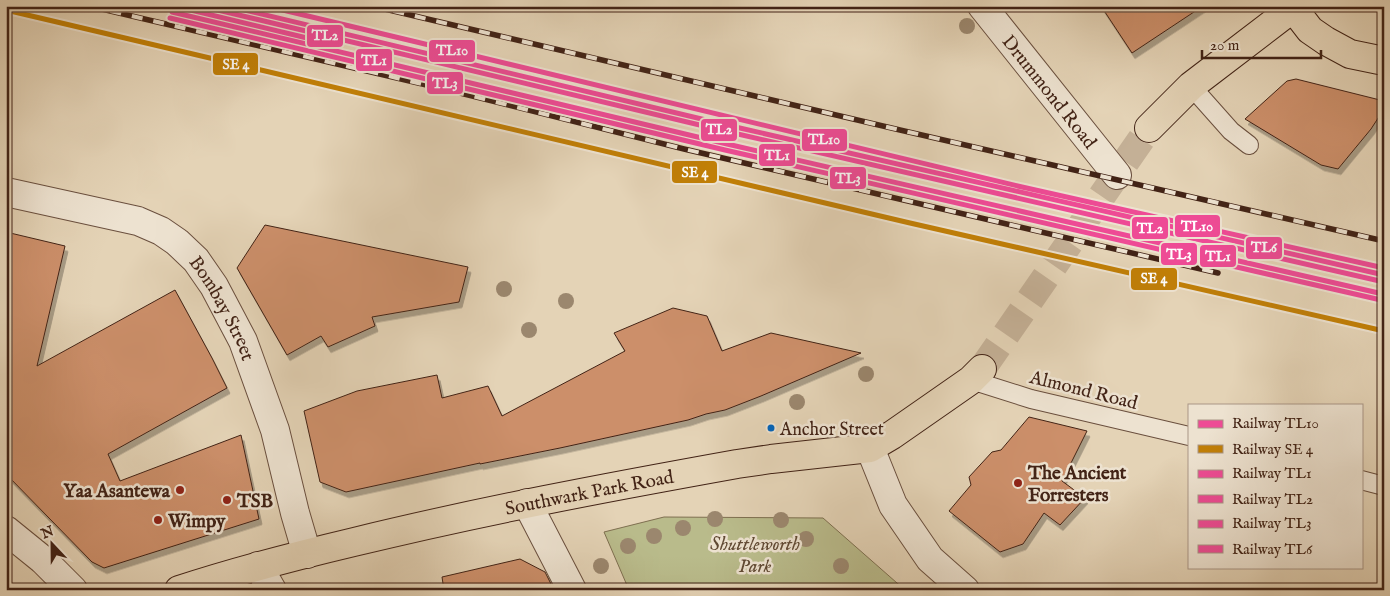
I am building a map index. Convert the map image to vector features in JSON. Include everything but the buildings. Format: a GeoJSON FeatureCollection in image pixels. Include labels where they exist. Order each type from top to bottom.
{"type":"FeatureCollection","features":[{"type":"Feature","properties":{"kind":"main road"},"geometry":{"type":"LineString","coordinates":[[1149,128],[1191,86],[1292,8],[1310,30],[1326,41],[1350,54],[1384,61]]}},
{"type":"Feature","properties":{"kind":"main road","name":"Southwark Park Road"},"geometry":{"type":"LineString","coordinates":[[179,590],[258,566],[431,524],[528,503],[737,464],[870,448],[892,435],[976,375]]}},
{"type":"Feature","properties":{"kind":"street","name":"Drummond Road"},"geometry":{"type":"LineString","coordinates":[[982,6],[1117,175]]}},
{"type":"Feature","properties":{"kind":"street","name":"Bombay Street"},"geometry":{"type":"LineString","coordinates":[[6,192],[138,221],[161,231],[177,242],[196,260],[214,286],[243,341],[275,430],[307,554]]}},
{"type":"Feature","properties":{"kind":"street"},"geometry":{"type":"LineString","coordinates":[[870,448],[893,505],[930,559],[965,590]]}},
{"type":"Feature","properties":{"kind":"street"},"geometry":{"type":"LineString","coordinates":[[528,503],[572,590]]}},
{"type":"Feature","properties":{"kind":"street"},"geometry":{"type":"LineString","coordinates":[[6,530],[43,560],[73,590]]}},
{"type":"Feature","properties":{"kind":"street"},"geometry":{"type":"LineString","coordinates":[[258,566],[272,590]]}},
{"type":"Feature","properties":{"kind":"lane"},"geometry":{"type":"LineString","coordinates":[[1191,86],[1231,131],[1249,145]]}},
{"type":"Feature","properties":{"kind":"lane","name":"Almond Road"},"geometry":{"type":"LineString","coordinates":[[976,375],[1031,399],[1188,436]]}},
{"type":"Feature","properties":{"kind":"lane"},"geometry":{"type":"LineString","coordinates":[[1362,480],[1384,486]]}},
{"type":"Feature","properties":{"kind":"green space","name":"Shuttleworth Park"},"geometry":{"type":"Polygon","coordinates":[[[664,517],[823,518],[905,590],[629,590],[604,532],[664,517]]]}},
{"type":"Feature","properties":{"kind":"tunnel"},"geometry":{"type":"LineString","coordinates":[[982,369],[1149,128]]}},
{"type":"Feature","properties":{"kind":"railway"},"geometry":{"type":"LineString","coordinates":[[89,6],[448,90],[684,149],[1218,273]]}},
{"type":"Feature","properties":{"kind":"railway"},"geometry":{"type":"LineString","coordinates":[[372,6],[1384,241]]}},
{"type":"Feature","properties":{"kind":"rail line","name":"TL10"},"geometry":{"type":"LineString","coordinates":[[174,6],[307,38]]}},
{"type":"Feature","properties":{"kind":"rail line","name":"TL2"},"geometry":{"type":"LineString","coordinates":[[201,6],[729,132],[1384,282]]}},
{"type":"Feature","properties":{"kind":"rail line","name":"TL6"},"geometry":{"type":"LineString","coordinates":[[228,6],[731,126],[1384,275]]}},
{"type":"Feature","properties":{"kind":"rail line","name":"TL10"},"geometry":{"type":"LineString","coordinates":[[266,6],[1022,187],[1384,268]]}},
{"type":"Feature","properties":{"kind":"rail line","name":"TL1"},"geometry":{"type":"LineString","coordinates":[[172,12],[727,144],[1383,294]]}},
{"type":"Feature","properties":{"kind":"rail line","name":"TL3"},"geometry":{"type":"LineString","coordinates":[[170,18],[725,150],[1381,300]]}},
{"type":"Feature","properties":{"kind":"transit line"},"geometry":{"type":"LineString","coordinates":[[6,10],[910,223],[1384,331]]}},
{"type":"Feature","properties":{"kind":"place","name":"Anchor Street"},"geometry":{"type":"Point","coordinates":[771,428]}},
{"type":"Feature","properties":{"kind":"place","name":"The Ancient Forresters"},"geometry":{"type":"Point","coordinates":[1018,483]}},
{"type":"Feature","properties":{"kind":"place","name":"Yaa Asantewa"},"geometry":{"type":"Point","coordinates":[180,490]}},
{"type":"Feature","properties":{"kind":"place","name":"TSB"},"geometry":{"type":"Point","coordinates":[227,500]}},
{"type":"Feature","properties":{"kind":"place","name":"Wimpy"},"geometry":{"type":"Point","coordinates":[158,520]}}]}
